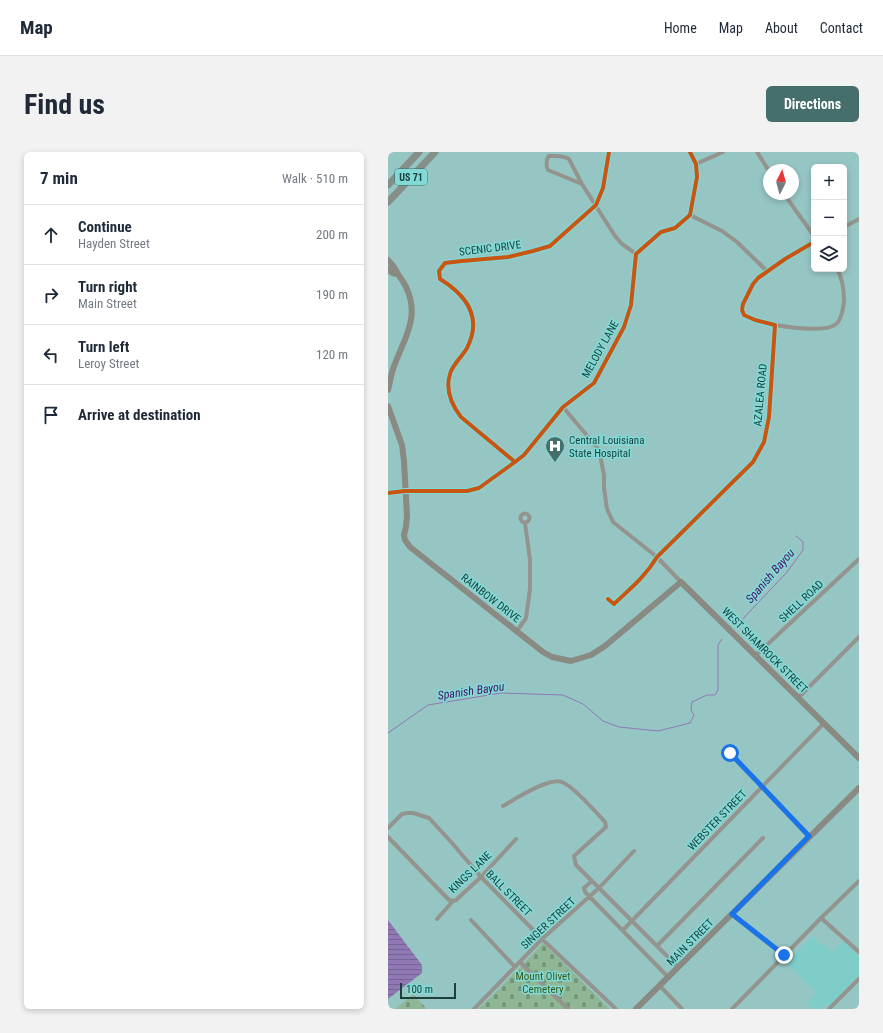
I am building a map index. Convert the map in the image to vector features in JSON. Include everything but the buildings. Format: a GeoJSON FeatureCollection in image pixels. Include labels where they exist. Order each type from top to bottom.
{"type":"FeatureCollection","features":[{"type":"Feature","properties":{"kind":"highway","name":"US 71"},"geometry":{"type":"LineString","coordinates":[[388,185],[419,152]]}},
{"type":"Feature","properties":{"kind":"highway","name":"US 71"},"geometry":{"type":"LineString","coordinates":[[388,202],[435,152]]}},
{"type":"Feature","properties":{"kind":"street","name":"SCENIC DRIVE"},"geometry":{"type":"LineString","coordinates":[[515,462],[461,417],[449,398],[448,385],[450,372],[467,349],[471,339],[473,324],[470,309],[463,296],[440,279],[439,271],[445,263],[508,257],[550,246],[596,205],[603,188],[609,152]]}},
{"type":"Feature","properties":{"kind":"street"},"geometry":{"type":"LineString","coordinates":[[582,184],[548,170],[546,167],[549,156],[566,157],[569,159],[582,184],[615,236],[622,244],[636,254],[661,232],[675,228],[690,215],[697,176],[696,164],[690,152]]}},
{"type":"Feature","properties":{"kind":"street"},"geometry":{"type":"LineString","coordinates":[[696,164],[724,152]]}},
{"type":"Feature","properties":{"kind":"street"},"geometry":{"type":"LineString","coordinates":[[757,152],[764,164]]}},
{"type":"Feature","properties":{"kind":"street"},"geometry":{"type":"LineString","coordinates":[[788,200],[811,232]]}},
{"type":"Feature","properties":{"kind":"street"},"geometry":{"type":"LineString","coordinates":[[690,215],[722,231],[748,251],[767,271]]}},
{"type":"Feature","properties":{"kind":"street"},"geometry":{"type":"LineString","coordinates":[[847,225],[859,219]]}},
{"type":"Feature","properties":{"kind":"street"},"geometry":{"type":"LineString","coordinates":[[811,244],[758,278],[753,284],[743,304],[742,310],[744,315],[775,326],[826,328],[834,326],[838,322],[843,312],[844,290],[838,272]]}},
{"type":"Feature","properties":{"kind":"street","name":"MELODY LANE"},"geometry":{"type":"LineString","coordinates":[[388,493],[405,491],[468,491],[479,488],[524,455],[563,407],[594,383],[624,327],[631,305],[636,254]]}},
{"type":"Feature","properties":{"kind":"street"},"geometry":{"type":"LineString","coordinates":[[388,260],[395,267],[397,274],[406,286],[412,308],[412,316],[408,332],[393,370],[388,390]]}},
{"type":"Feature","properties":{"kind":"street"},"geometry":{"type":"LineString","coordinates":[[388,269],[397,274]]}},
{"type":"Feature","properties":{"kind":"street","name":"AZALEA ROAD"},"geometry":{"type":"LineString","coordinates":[[608,599],[614,604],[648,572],[657,557],[753,462],[764,442],[769,417],[775,326]]}},
{"type":"Feature","properties":{"kind":"street","name":"RAINBOW DRIVE"},"geometry":{"type":"LineString","coordinates":[[388,406],[402,445],[405,491],[405,540],[410,547],[543,652],[552,657],[571,661],[591,655],[605,646],[682,582]]}},
{"type":"Feature","properties":{"kind":"street","name":"WEST SHAMROCK STREET"},"geometry":{"type":"LineString","coordinates":[[563,407],[599,450],[604,475],[607,509],[613,522],[657,557],[859,758]]}},
{"type":"Feature","properties":{"kind":"street"},"geometry":{"type":"LineString","coordinates":[[517,631],[526,618],[530,589],[530,560],[525,523]]}},
{"type":"Feature","properties":{"kind":"street","name":"SHELL ROAD"},"geometry":{"type":"LineString","coordinates":[[756,655],[859,560]]}},
{"type":"Feature","properties":{"kind":"street"},"geometry":{"type":"LineString","coordinates":[[798,698],[859,637]]}},
{"type":"Feature","properties":{"kind":"street","name":"WEBSTER STREET"},"geometry":{"type":"LineString","coordinates":[[623,930],[824,723]]}},
{"type":"Feature","properties":{"kind":"street"},"geometry":{"type":"LineString","coordinates":[[730,753],[809,836]]}},
{"type":"Feature","properties":{"kind":"street"},"geometry":{"type":"LineString","coordinates":[[503,806],[531,790],[551,782],[561,781],[569,786],[605,822],[606,827],[574,856],[576,865],[678,967]]}},
{"type":"Feature","properties":{"kind":"street","name":"MAIN STREET"},"geometry":{"type":"LineString","coordinates":[[636,1009],[669,978],[678,967],[809,836],[859,788]]}},
{"type":"Feature","properties":{"kind":"street","name":"BALL STREET"},"geometry":{"type":"LineString","coordinates":[[388,828],[402,814],[413,813],[429,818],[481,878],[542,939],[616,1009]]}},
{"type":"Feature","properties":{"kind":"street"},"geometry":{"type":"LineString","coordinates":[[388,837],[449,900],[453,901]]}},
{"type":"Feature","properties":{"kind":"street"},"geometry":{"type":"LineString","coordinates":[[657,946],[763,838]]}},
{"type":"Feature","properties":{"kind":"street","name":"KINGS LANE"},"geometry":{"type":"LineString","coordinates":[[437,918],[453,901],[481,878],[516,839]]}},
{"type":"Feature","properties":{"kind":"street","name":"SINGER STREET"},"geometry":{"type":"LineString","coordinates":[[474,1009],[542,939],[599,888],[634,851]]}},
{"type":"Feature","properties":{"kind":"street"},"geometry":{"type":"LineString","coordinates":[[592,881],[584,888],[585,892],[669,978]]}},
{"type":"Feature","properties":{"kind":"street"},"geometry":{"type":"LineString","coordinates":[[732,1009],[859,881]]}},
{"type":"Feature","properties":{"kind":"street"},"geometry":{"type":"LineString","coordinates":[[732,914],[784,955]]}},
{"type":"Feature","properties":{"kind":"street"},"geometry":{"type":"LineString","coordinates":[[821,918],[859,952]]}},
{"type":"Feature","properties":{"kind":"street"},"geometry":{"type":"LineString","coordinates":[[471,920],[515,967]]}},
{"type":"Feature","properties":{"kind":"street"},"geometry":{"type":"LineString","coordinates":[[520,962],[568,1009]]}},
{"type":"Feature","properties":{"kind":"street"},"geometry":{"type":"LineString","coordinates":[[829,1009],[859,979]]}},
{"type":"Feature","properties":{"kind":"street"},"geometry":{"type":"LineString","coordinates":[[660,986],[682,1009]]}},
{"type":"Feature","properties":{"kind":"shaded area"},"geometry":{"type":"Polygon","coordinates":[[[388,920],[422,965],[422,973],[388,999],[388,920]]]}},
{"type":"Feature","properties":{"kind":"shaded area"},"geometry":{"type":"Polygon","coordinates":[[[813,936],[821,945],[823,943],[832,952],[843,941],[859,956],[859,975],[828,1007],[825,1005],[821,1009],[814,1009],[807,1003],[816,993],[786,963],[813,936]]]}},
{"type":"Feature","properties":{"kind":"green space","name":"Mount Olivet Cemetery"},"geometry":{"type":"Polygon","coordinates":[[[543,943],[610,1009],[478,1009],[543,943]]]}},
{"type":"Feature","properties":{"kind":"green space"},"geometry":{"type":"Polygon","coordinates":[[[413,994],[427,1009],[395,1009],[413,994]]]}},
{"type":"Feature","properties":{"kind":"waterway","name":"Spanish Bayou"},"geometry":{"type":"LineString","coordinates":[[737,625],[787,572],[803,550],[803,542],[796,536]]}},
{"type":"Feature","properties":{"kind":"waterway","name":"Spanish Bayou"},"geometry":{"type":"LineString","coordinates":[[388,733],[428,705],[501,693],[563,695],[583,704],[603,721],[619,727],[658,731],[690,723],[694,715],[691,710],[692,702],[707,695],[715,695],[718,690],[718,645],[722,639]]}},
{"type":"Feature","properties":{"kind":"cycle path"},"geometry":{"type":"LineString","coordinates":[[515,462],[461,417],[454,407],[450,397],[448,386],[450,374],[453,367],[467,348],[472,337],[473,326],[469,308],[457,292],[440,279],[439,271],[445,263],[508,257],[550,246],[596,205],[603,188],[609,152]]}},
{"type":"Feature","properties":{"kind":"cycle path"},"geometry":{"type":"LineString","coordinates":[[388,493],[405,491],[467,491],[479,488],[524,455],[563,407],[594,383],[624,327],[631,305],[636,254],[661,232],[675,228],[690,215],[697,177],[696,164],[690,152]]}},
{"type":"Feature","properties":{"kind":"cycle path"},"geometry":{"type":"LineString","coordinates":[[608,599],[614,604],[632,587],[648,571],[657,557],[753,462],[764,442],[769,417],[775,325],[755,320],[744,315],[742,310],[743,304],[753,284],[758,278],[785,259],[811,244]]}},
{"type":"Feature","properties":{"kind":"place","name":"Central Louisiana State Hospital"},"geometry":{"type":"Point","coordinates":[555,463]}},
{"type":"Feature","properties":{"kind":"route"},"geometry":{"type":"LineString","coordinates":[[730,753],[809,836],[732,914],[784,955]]}}]}
